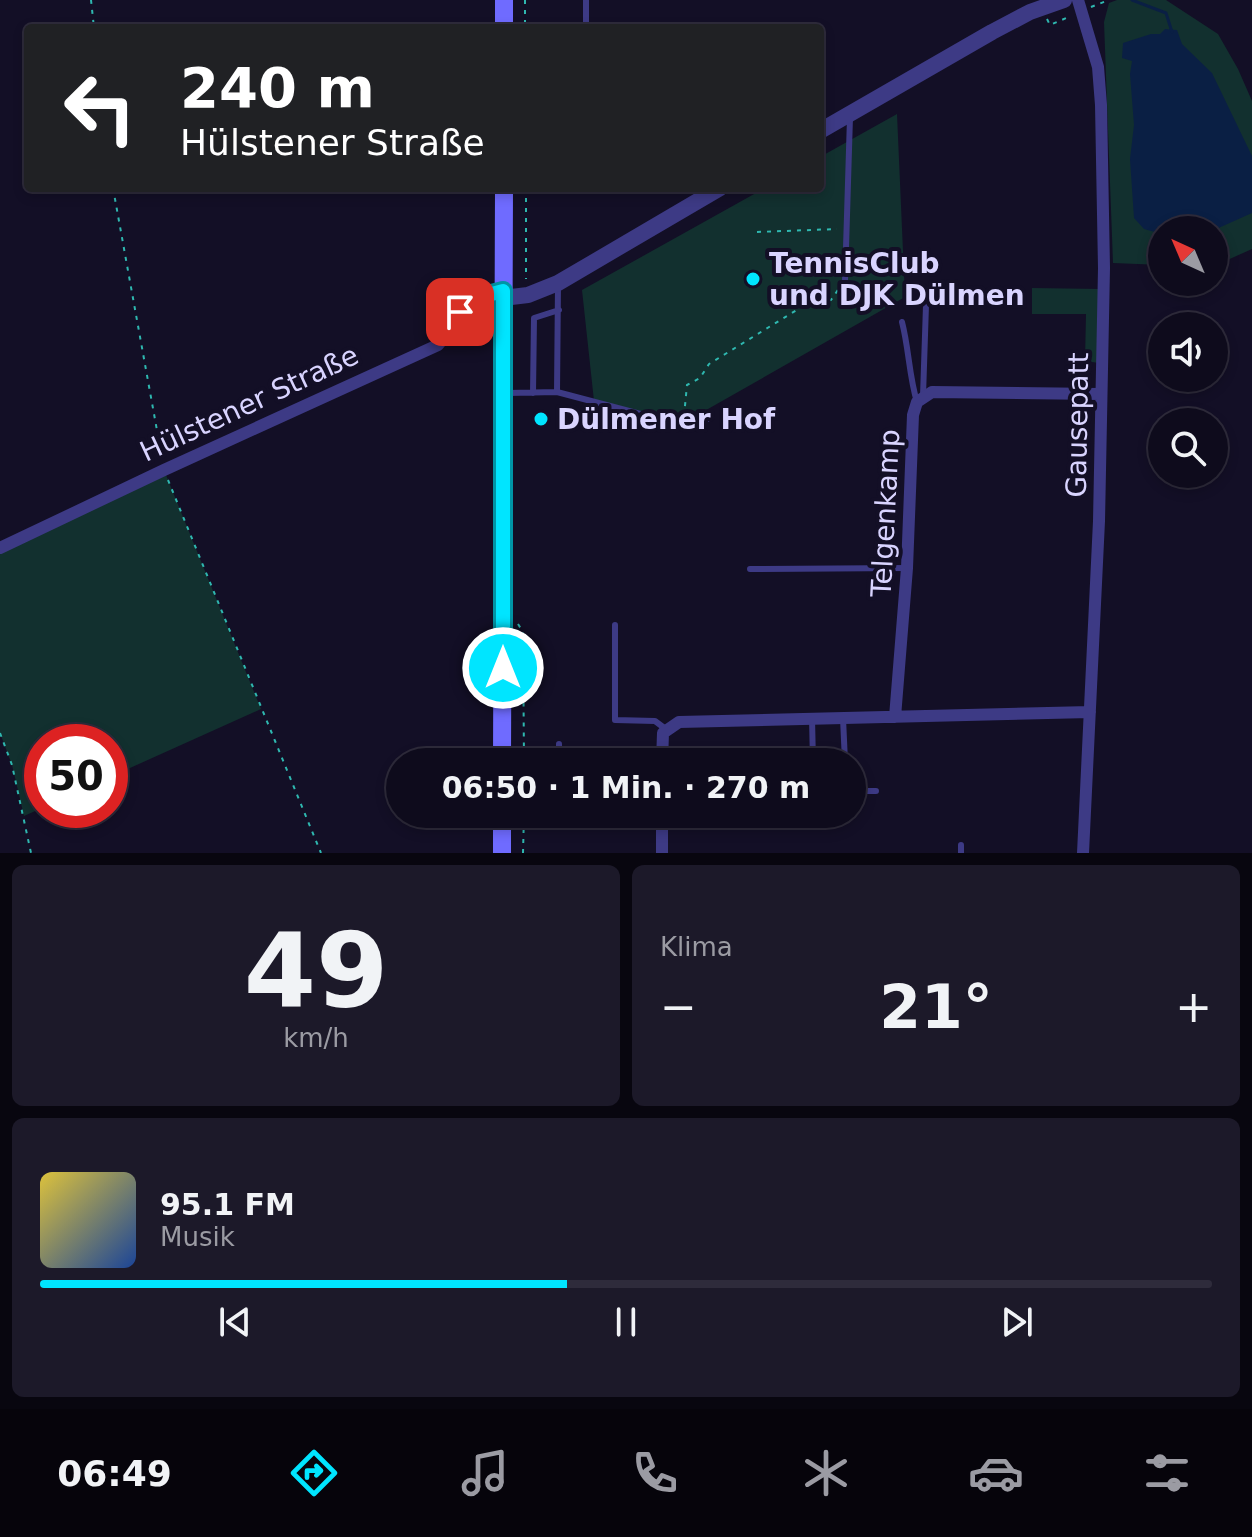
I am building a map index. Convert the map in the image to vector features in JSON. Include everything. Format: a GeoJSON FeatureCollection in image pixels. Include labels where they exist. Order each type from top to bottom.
{"type":"FeatureCollection","features":[{"type":"Feature","properties":{"kind":"main road"},"geometry":{"type":"LineString","coordinates":[[504,0],[504,24]]}},
{"type":"Feature","properties":{"kind":"main road"},"geometry":{"type":"LineString","coordinates":[[502,748],[503,393],[509,295],[504,192]]}},
{"type":"Feature","properties":{"kind":"main road"},"geometry":{"type":"LineString","coordinates":[[502,828],[502,853]]}},
{"type":"Feature","properties":{"kind":"street"},"geometry":{"type":"LineString","coordinates":[[824,129],[1030,12],[1064,0]]}},
{"type":"Feature","properties":{"kind":"street","name":"Gausepatt"},"geometry":{"type":"LineString","coordinates":[[1078,0],[1098,67],[1100,92],[1103,317],[1099,521],[1083,853]]}},
{"type":"Feature","properties":{"kind":"street","name":"Hülstener Straße"},"geometry":{"type":"LineString","coordinates":[[0,548],[438,345],[453,329],[469,300],[509,295],[558,283],[713,192]]}},
{"type":"Feature","properties":{"kind":"street","name":"Telgenkamp"},"geometry":{"type":"LineString","coordinates":[[895,717],[907,568],[913,415],[920,399],[932,392],[1100,394]]}},
{"type":"Feature","properties":{"kind":"street"},"geometry":{"type":"LineString","coordinates":[[662,748],[663,733],[679,722],[1090,712]]}},
{"type":"Feature","properties":{"kind":"street"},"geometry":{"type":"LineString","coordinates":[[662,828],[662,853]]}},
{"type":"Feature","properties":{"kind":"lane"},"geometry":{"type":"LineString","coordinates":[[586,0],[586,24]]}},
{"type":"Feature","properties":{"kind":"lane"},"geometry":{"type":"LineString","coordinates":[[845,281],[850,113]]}},
{"type":"Feature","properties":{"kind":"lane"},"geometry":{"type":"LineString","coordinates":[[557,392],[558,283]]}},
{"type":"Feature","properties":{"kind":"lane"},"geometry":{"type":"LineString","coordinates":[[920,399],[926,305]]}},
{"type":"Feature","properties":{"kind":"lane"},"geometry":{"type":"LineString","coordinates":[[533,393],[534,318],[559,310]]}},
{"type":"Feature","properties":{"kind":"lane"},"geometry":{"type":"LineString","coordinates":[[902,322],[920,399]]}},
{"type":"Feature","properties":{"kind":"lane"},"geometry":{"type":"LineString","coordinates":[[503,393],[557,392],[684,425],[694,426],[711,417]]}},
{"type":"Feature","properties":{"kind":"lane"},"geometry":{"type":"LineString","coordinates":[[750,569],[907,568]]}},
{"type":"Feature","properties":{"kind":"lane"},"geometry":{"type":"LineString","coordinates":[[615,625],[615,720],[655,721],[667,730]]}},
{"type":"Feature","properties":{"kind":"lane"},"geometry":{"type":"LineString","coordinates":[[843,717],[844,748]]}},
{"type":"Feature","properties":{"kind":"lane"},"geometry":{"type":"LineString","coordinates":[[812,718],[813,748]]}},
{"type":"Feature","properties":{"kind":"lane"},"geometry":{"type":"LineString","coordinates":[[866,791],[876,791]]}},
{"type":"Feature","properties":{"kind":"path"},"geometry":{"type":"LineString","coordinates":[[91,0],[94,24]]}},
{"type":"Feature","properties":{"kind":"path"},"geometry":{"type":"LineString","coordinates":[[525,0],[525,24]]}},
{"type":"Feature","properties":{"kind":"path"},"geometry":{"type":"LineString","coordinates":[[114,192],[164,470],[321,853]]}},
{"type":"Feature","properties":{"kind":"path"},"geometry":{"type":"LineString","coordinates":[[509,295],[526,280],[526,192]]}},
{"type":"Feature","properties":{"kind":"path"},"geometry":{"type":"LineString","coordinates":[[757,232],[846,229]]}},
{"type":"Feature","properties":{"kind":"path"},"geometry":{"type":"LineString","coordinates":[[684,425],[687,385],[700,378],[709,364],[808,303],[831,300],[845,281]]}},
{"type":"Feature","properties":{"kind":"path"},"geometry":{"type":"LineString","coordinates":[[517,622],[523,632],[524,748]]}},
{"type":"Feature","properties":{"kind":"path"},"geometry":{"type":"LineString","coordinates":[[0,733],[12,765],[31,853]]}},
{"type":"Feature","properties":{"kind":"path"},"geometry":{"type":"LineString","coordinates":[[523,853],[524,828]]}},
{"type":"Feature","properties":{"kind":"green space"},"geometry":{"type":"Polygon","coordinates":[[[1117,0],[1166,0],[1218,34],[1252,101],[1252,249],[1228,260],[1228,216],[1148,216],[1148,264],[1113,263],[1104,22],[1109,3],[1117,0]]]}},
{"type":"Feature","properties":{"kind":"green space","name":"TennisClub und DJK Dülmen"},"geometry":{"type":"Polygon","coordinates":[[[897,114],[905,297],[678,426],[594,401],[582,290],[758,192],[824,192],[824,155],[897,114]]]}},
{"type":"Feature","properties":{"kind":"green space"},"geometry":{"type":"Polygon","coordinates":[[[1032,288],[1100,289],[1099,363],[1085,361],[1086,314],[1032,314],[1032,288]]]}},
{"type":"Feature","properties":{"kind":"green space"},"geometry":{"type":"Polygon","coordinates":[[[164,470],[261,709],[128,769],[128,724],[24,724],[24,816],[12,765],[0,733],[0,548],[164,470]]]}},
{"type":"Feature","properties":{"kind":"water"},"geometry":{"type":"Polygon","coordinates":[[[1165,29],[1177,30],[1182,44],[1212,73],[1252,156],[1252,213],[1228,224],[1228,216],[1148,216],[1148,230],[1134,218],[1130,159],[1134,125],[1130,74],[1132,61],[1122,58],[1123,43],[1160,34],[1165,29]]]}},
{"type":"Feature","properties":{"kind":"waterway"},"geometry":{"type":"LineString","coordinates":[[1132,0],[1166,13],[1172,32]]}},
{"type":"Feature","properties":{"kind":"place","name":"TennisClub und DJK Dülmen"},"geometry":{"type":"Point","coordinates":[753,279]}},
{"type":"Feature","properties":{"kind":"place","name":"Dülmener Hof"},"geometry":{"type":"Point","coordinates":[541,419]}},
{"type":"Feature","properties":{"kind":"route"},"geometry":{"type":"LineString","coordinates":[[460,312],[469,300],[503,291],[503,668]]}}]}
